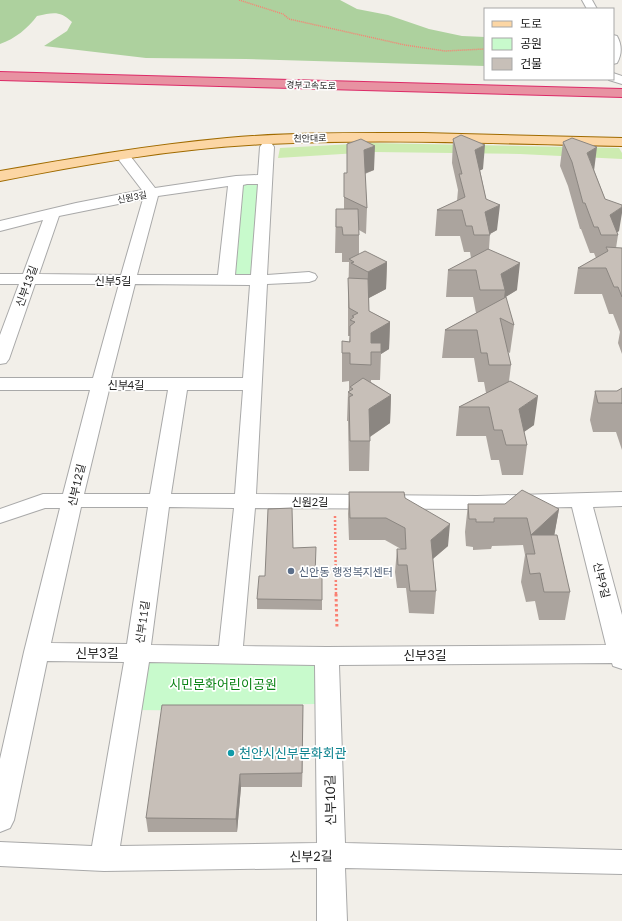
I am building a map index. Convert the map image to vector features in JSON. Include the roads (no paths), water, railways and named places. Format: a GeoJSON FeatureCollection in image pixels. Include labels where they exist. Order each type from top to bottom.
{"type":"FeatureCollection","features":[{"type":"Feature","properties":{"kind":"highway","name":"경부고속도로"},"geometry":{"type":"LineString","coordinates":[[0,76],[622,93]]}},
{"type":"Feature","properties":{"kind":"highway","name":"경부고속도로"},"geometry":{"type":"LineString","coordinates":[[0,88],[622,104]]}},
{"type":"Feature","properties":{"kind":"main road"},"geometry":{"type":"LineString","coordinates":[[0,164],[139,141],[180,137],[246,132],[344,132]]}},
{"type":"Feature","properties":{"kind":"main road","name":"천안대로"},"geometry":{"type":"LineString","coordinates":[[0,170],[89,154],[162,144],[270,134],[344,132],[622,136]]}},
{"type":"Feature","properties":{"kind":"main road","name":"천안대로"},"geometry":{"type":"LineString","coordinates":[[0,176],[106,157],[202,145],[305,138],[622,142]]}},
{"type":"Feature","properties":{"kind":"main road"},"geometry":{"type":"LineString","coordinates":[[0,183],[126,160],[215,148],[267,147],[377,138]]}},
{"type":"Feature","properties":{"kind":"street"},"geometry":{"type":"LineString","coordinates":[[614,41],[618,51],[614,60]]}},
{"type":"Feature","properties":{"kind":"street"},"geometry":{"type":"LineString","coordinates":[[230,654],[245,501],[267,147]]}},
{"type":"Feature","properties":{"kind":"street"},"geometry":{"type":"LineString","coordinates":[[126,160],[152,193]]}},
{"type":"Feature","properties":{"kind":"street","name":"신원3길"},"geometry":{"type":"LineString","coordinates":[[0,226],[54,213],[152,193],[236,180],[265,179]]}},
{"type":"Feature","properties":{"kind":"street"},"geometry":{"type":"LineString","coordinates":[[226,280],[236,180]]}},
{"type":"Feature","properties":{"kind":"street","name":"신부12길"},"geometry":{"type":"LineString","coordinates":[[0,820],[36,652],[100,384],[127,280],[152,193]]}},
{"type":"Feature","properties":{"kind":"street","name":"신부13길"},"geometry":{"type":"LineString","coordinates":[[0,359],[28,279],[54,213]]}},
{"type":"Feature","properties":{"kind":"street","name":"신부5길"},"geometry":{"type":"LineString","coordinates":[[0,279],[258,280],[309,277]]}},
{"type":"Feature","properties":{"kind":"street","name":"신부4길"},"geometry":{"type":"LineString","coordinates":[[0,384],[252,384]]}},
{"type":"Feature","properties":{"kind":"street","name":"신부11길"},"geometry":{"type":"LineString","coordinates":[[104,859],[138,653],[159,501],[178,385]]}},
{"type":"Feature","properties":{"kind":"street","name":"신원2길"},"geometry":{"type":"LineString","coordinates":[[0,516],[43,501],[73,500],[245,501],[622,499]]}},
{"type":"Feature","properties":{"kind":"street","name":"신부9길"},"geometry":{"type":"LineString","coordinates":[[581,500],[621,657]]}},
{"type":"Feature","properties":{"kind":"street","name":"신부3길"},"geometry":{"type":"LineString","coordinates":[[36,652],[328,656],[621,657]]}},
{"type":"Feature","properties":{"kind":"street","name":"신부10길"},"geometry":{"type":"LineString","coordinates":[[328,656],[332,921]]}},
{"type":"Feature","properties":{"kind":"street","name":"신부2길"},"geometry":{"type":"LineString","coordinates":[[0,854],[104,859],[331,856],[622,862]]}},
{"type":"Feature","properties":{"kind":"place","name":"신안동 행정복지센터"},"geometry":{"type":"Point","coordinates":[291,571]}},
{"type":"Feature","properties":{"kind":"place","name":"천안시신부문화회관"},"geometry":{"type":"Point","coordinates":[231,753]}},
{"type":"Feature","properties":{"kind":"park label","name":"시민문화어린이공원"},"geometry":{"type":"Point","coordinates":[223,684]}}]}
